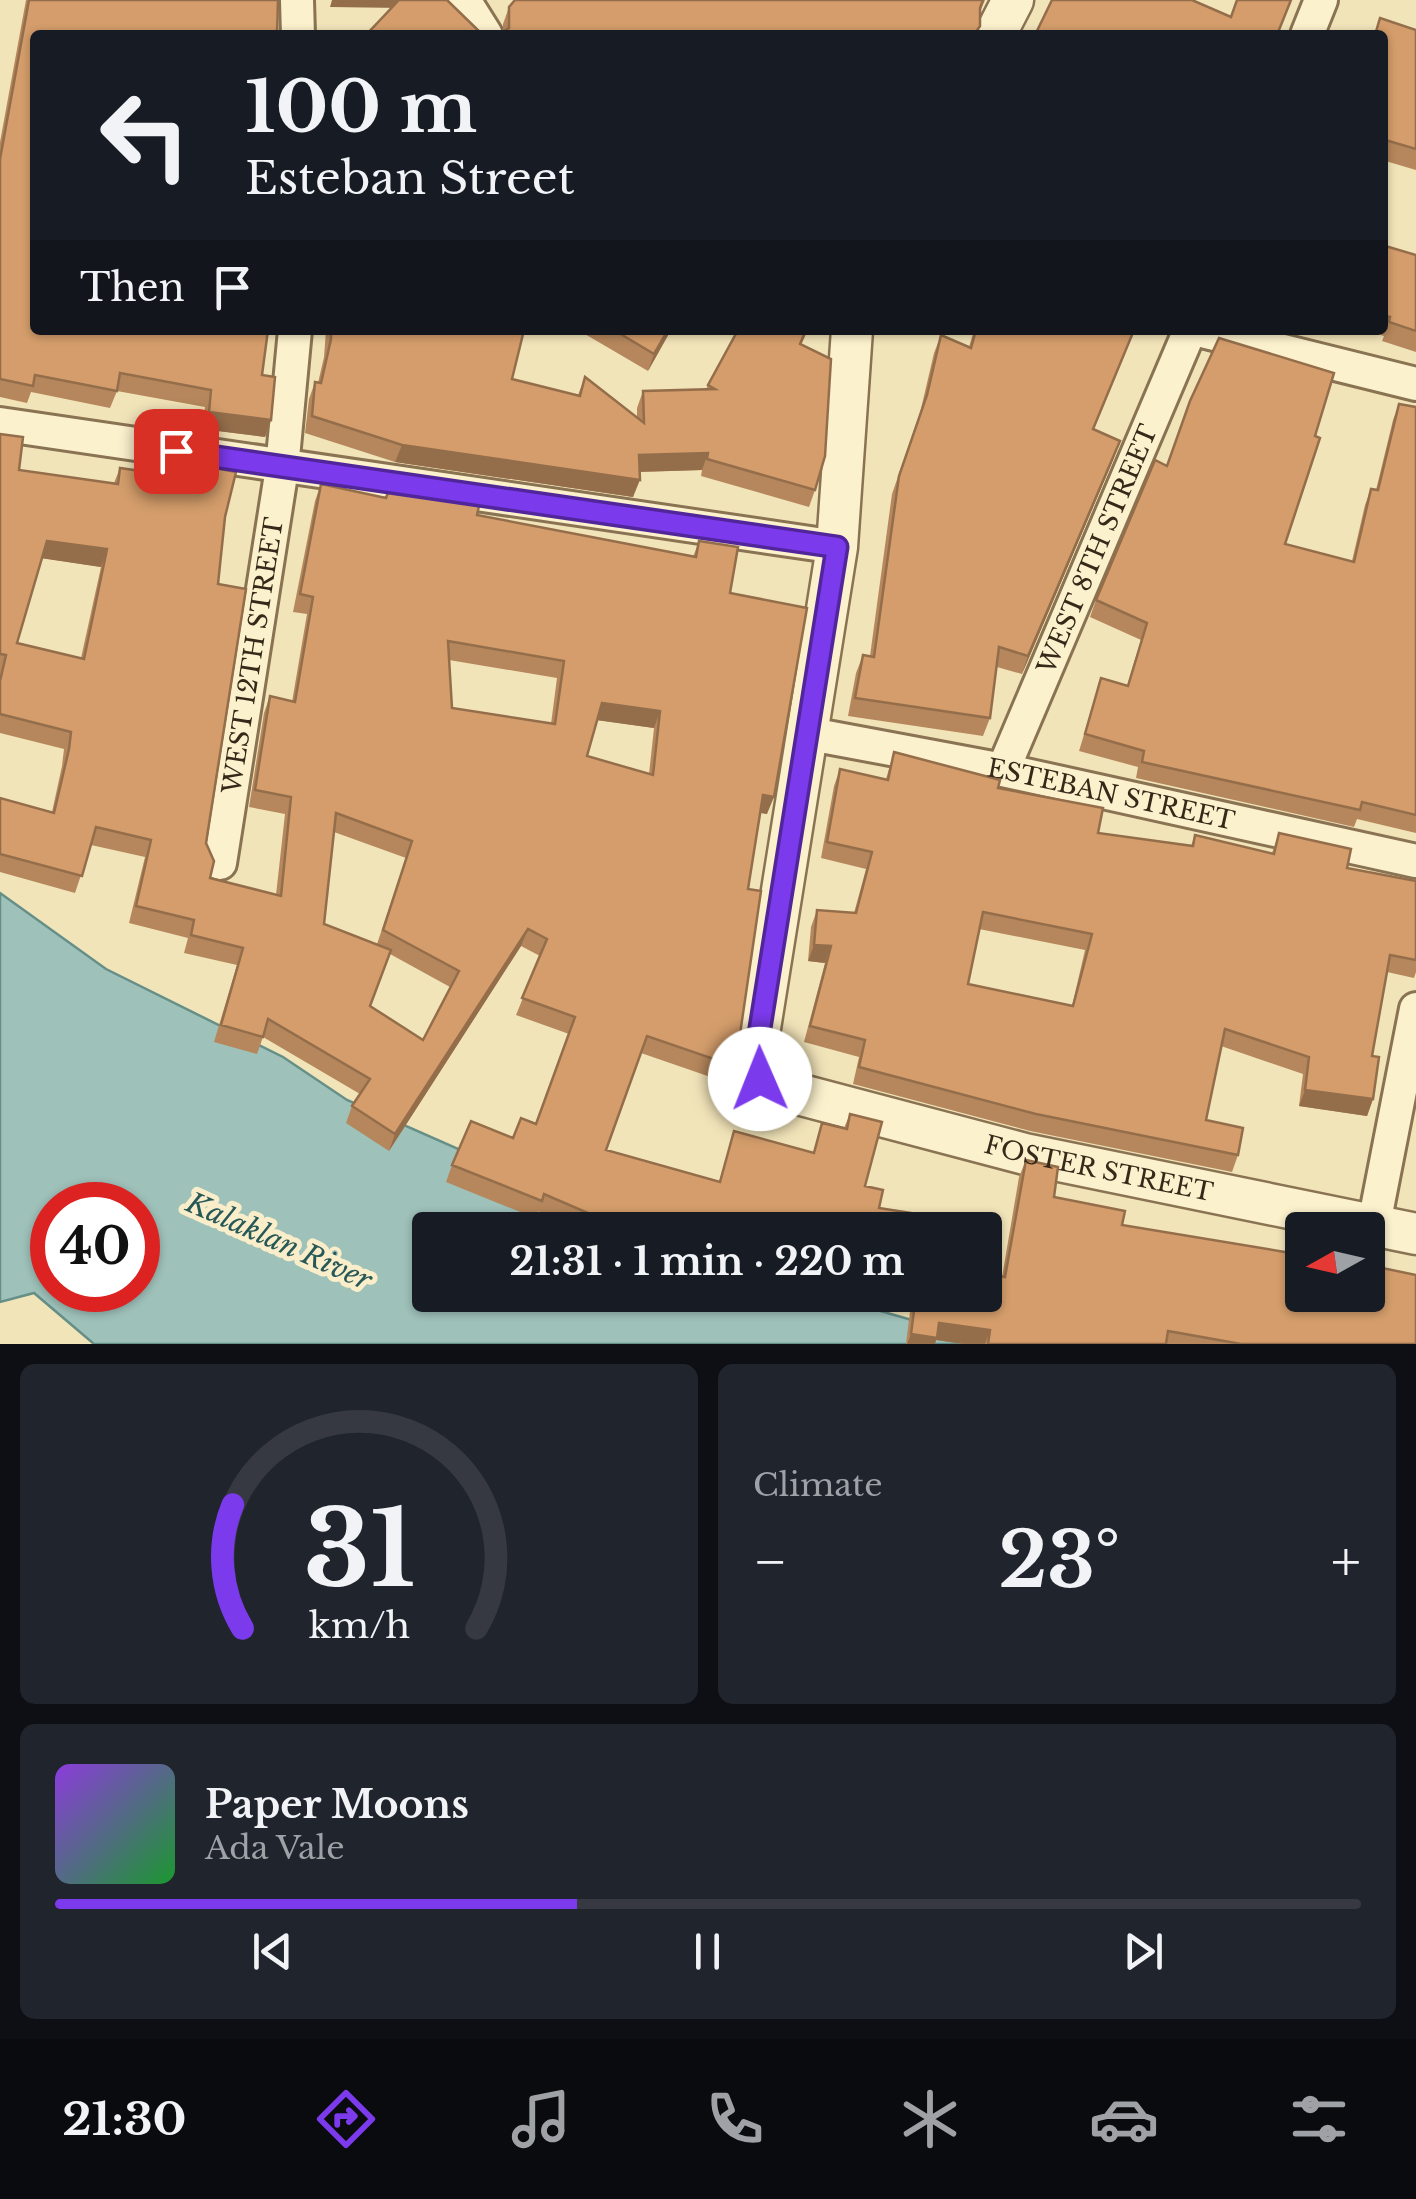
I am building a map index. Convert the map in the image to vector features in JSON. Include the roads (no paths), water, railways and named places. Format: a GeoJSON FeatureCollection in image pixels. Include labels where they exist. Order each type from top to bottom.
{"type":"FeatureCollection","features":[{"type":"Feature","properties":{"kind":"street"},"geometry":{"type":"LineString","coordinates":[[297,0],[298,30]]}},
{"type":"Feature","properties":{"kind":"street"},"geometry":{"type":"LineString","coordinates":[[464,0],[483,30]]}},
{"type":"Feature","properties":{"kind":"street"},"geometry":{"type":"LineString","coordinates":[[997,30],[1012,0]]}},
{"type":"Feature","properties":{"kind":"street"},"geometry":{"type":"LineString","coordinates":[[1309,30],[1320,0]]}},
{"type":"Feature","properties":{"kind":"street","name":"WEST 12TH STREET"},"geometry":{"type":"LineString","coordinates":[[220,863],[282,468],[295,335]]}},
{"type":"Feature","properties":{"kind":"street"},"geometry":{"type":"LineString","coordinates":[[805,733],[837,547],[852,335]]}},
{"type":"Feature","properties":{"kind":"street","name":"WEST 8TH STREET"},"geometry":{"type":"LineString","coordinates":[[1003,770],[1188,335]]}},
{"type":"Feature","properties":{"kind":"street"},"geometry":{"type":"LineString","coordinates":[[1218,335],[1416,384]]}},
{"type":"Feature","properties":{"kind":"street"},"geometry":{"type":"LineString","coordinates":[[0,424],[837,547]]}},
{"type":"Feature","properties":{"kind":"street","name":"ESTEBAN STREET"},"geometry":{"type":"LineString","coordinates":[[805,733],[1003,770],[1416,862]]}},
{"type":"Feature","properties":{"kind":"street","name":"FOSTER STREET"},"geometry":{"type":"LineString","coordinates":[[805,733],[756,1053],[760,1079],[782,1089],[1026,1154],[1314,1212]]}},
{"type":"Feature","properties":{"kind":"street"},"geometry":{"type":"LineString","coordinates":[[1376,1212],[1416,1009]]}},
{"type":"Feature","properties":{"kind":"street","name":"FOSTER STREET"},"geometry":{"type":"LineString","coordinates":[[1385,1227],[1416,1234]]}},
{"type":"Feature","properties":{"kind":"water","name":"Kalaklan River"},"geometry":{"type":"Polygon","coordinates":[[[0,893],[106,969],[283,1057],[347,1100],[540,1185],[629,1212],[412,1212],[412,1312],[884,1312],[936,1327],[1109,1344],[94,1344],[56,1312],[160,1312],[160,1182],[30,1182],[30,1294],[0,1302],[0,893]]]}}]}
